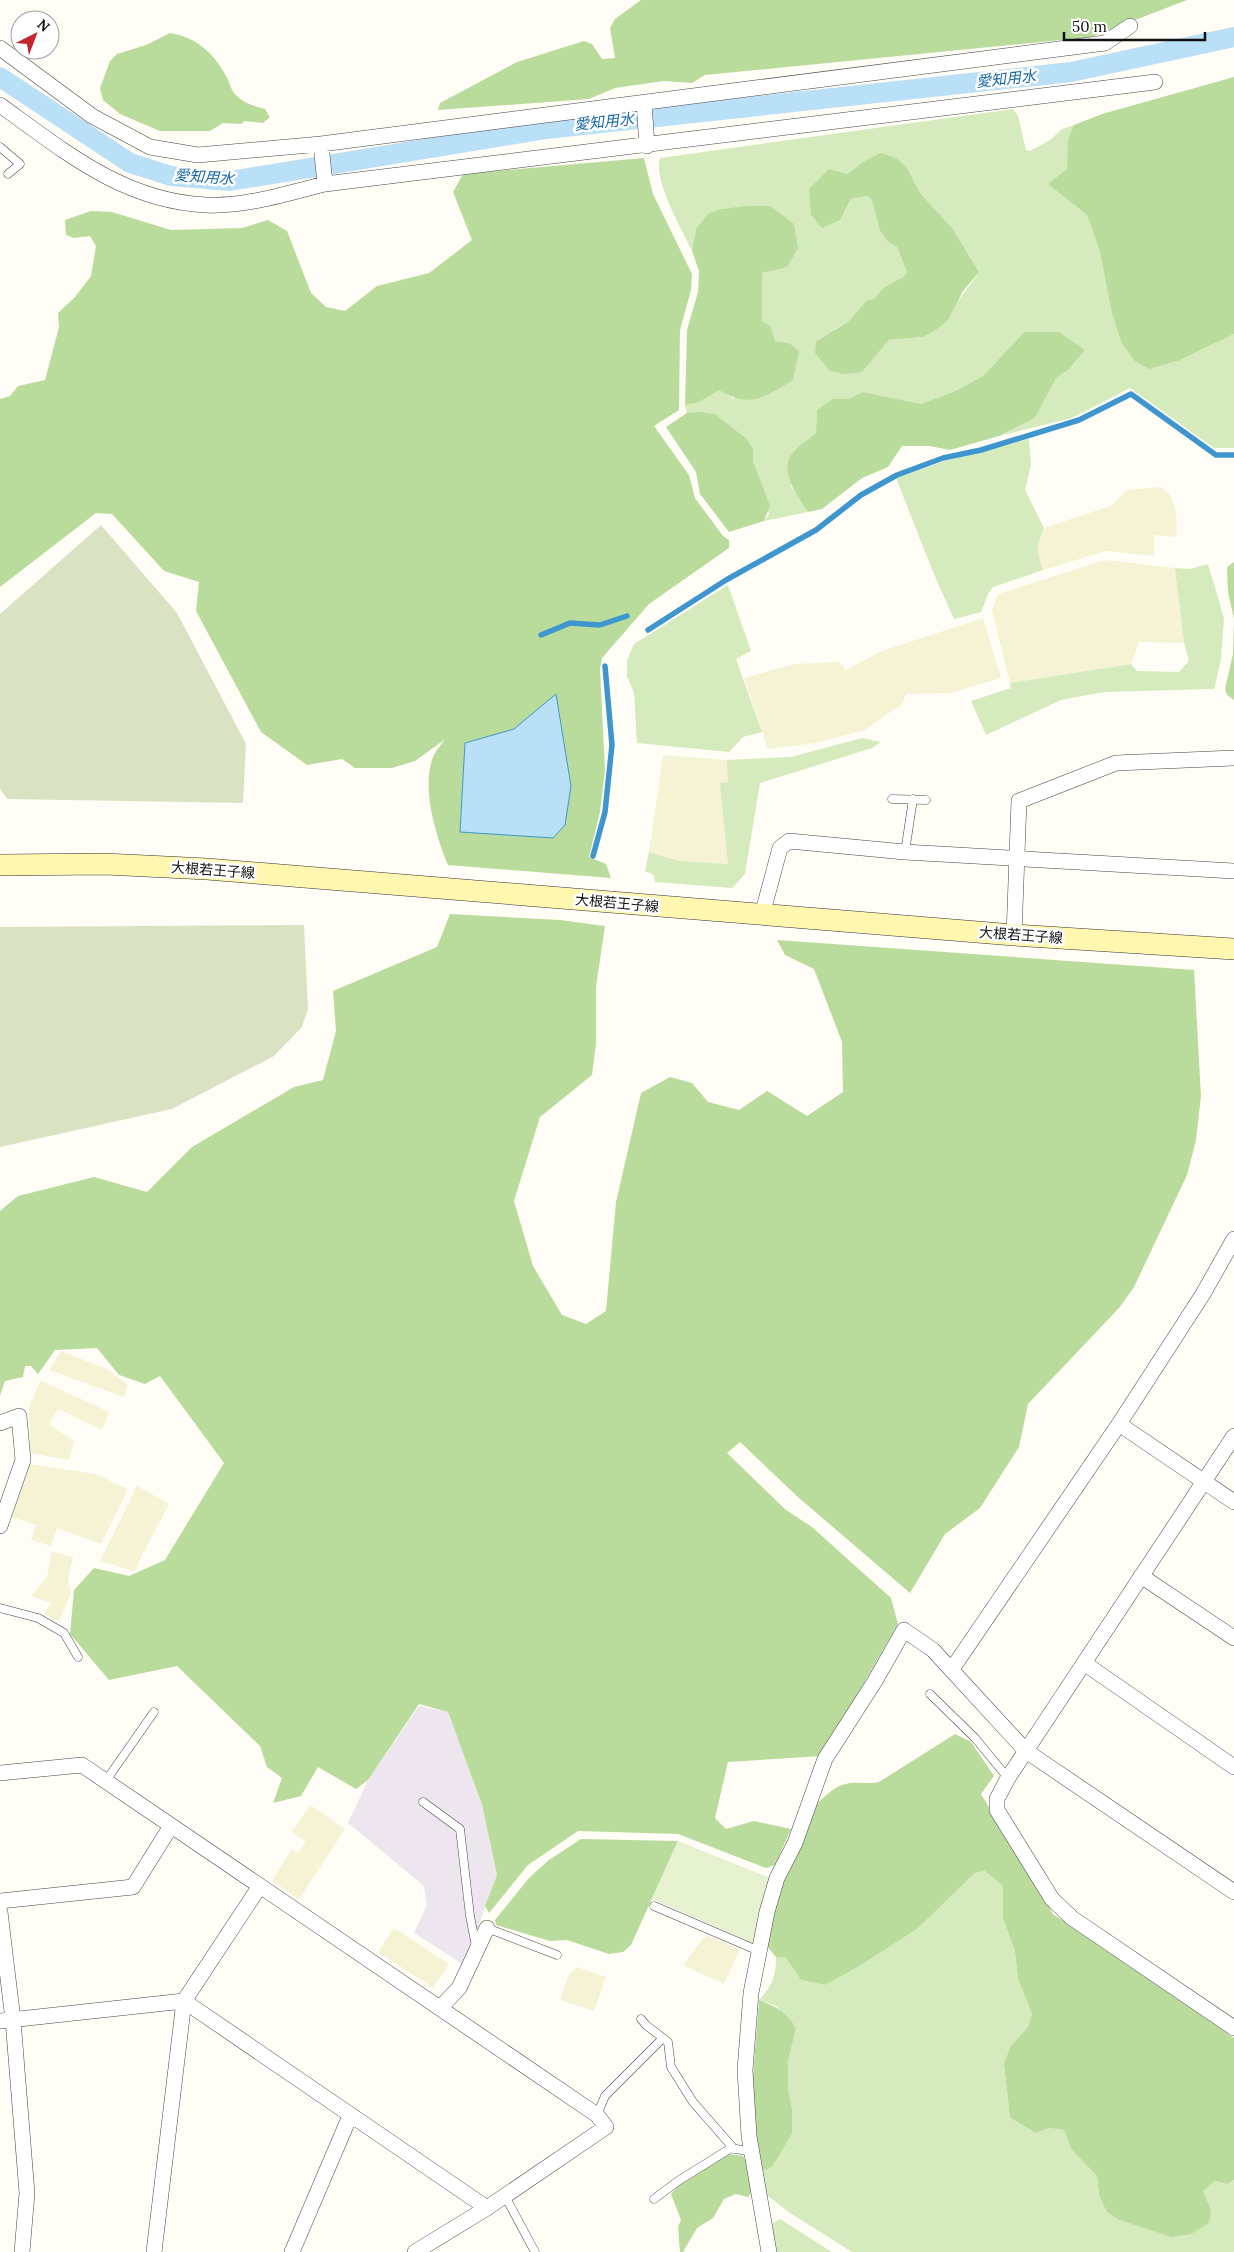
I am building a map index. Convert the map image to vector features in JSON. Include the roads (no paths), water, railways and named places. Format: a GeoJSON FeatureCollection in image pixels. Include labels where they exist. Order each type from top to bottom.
{"type":"FeatureCollection","features":[{"type":"Feature","properties":{"kind":"street"},"geometry":{"type":"LineString","coordinates":[[0,48],[92,116],[150,147],[198,155],[321,147],[644,107],[1105,43],[1130,26]]}},
{"type":"Feature","properties":{"kind":"street"},"geometry":{"type":"LineString","coordinates":[[0,105],[106,179],[164,199],[206,205],[248,202],[325,182],[1155,82]]}},
{"type":"Feature","properties":{"kind":"street"},"geometry":{"type":"LineString","coordinates":[[644,107],[647,143]]}},
{"type":"Feature","properties":{"kind":"street"},"geometry":{"type":"LineString","coordinates":[[321,147],[325,182]]}},
{"type":"Feature","properties":{"kind":"street"},"geometry":{"type":"LineString","coordinates":[[1014,935],[1020,801],[1116,763],[1234,758]]}},
{"type":"Feature","properties":{"kind":"street"},"geometry":{"type":"LineString","coordinates":[[762,915],[780,848],[789,841],[905,852],[1234,871]]}},
{"type":"Feature","properties":{"kind":"street","name":"大根若王子線"},"geometry":{"type":"LineString","coordinates":[[0,865],[105,864],[207,868],[1014,935],[1234,949]]}},
{"type":"Feature","properties":{"kind":"street"},"geometry":{"type":"LineString","coordinates":[[952,1669],[1119,1424],[1203,1294],[1234,1239]]}},
{"type":"Feature","properties":{"kind":"street"},"geometry":{"type":"LineString","coordinates":[[0,1422],[19,1416],[23,1460],[0,1526]]}},
{"type":"Feature","properties":{"kind":"street"},"geometry":{"type":"LineString","coordinates":[[1119,1424],[1234,1502]]}},
{"type":"Feature","properties":{"kind":"street"},"geometry":{"type":"LineString","coordinates":[[1234,1436],[1008,1778],[997,1799],[997,1810],[1052,1899],[1072,1918],[1234,2028]]}},
{"type":"Feature","properties":{"kind":"street"},"geometry":{"type":"LineString","coordinates":[[1142,1576],[1234,1638]]}},
{"type":"Feature","properties":{"kind":"street"},"geometry":{"type":"LineString","coordinates":[[769,2252],[749,2136],[745,2070],[751,1993],[767,1912],[778,1878],[795,1843],[824,1759],[875,1681],[904,1630],[933,1650],[1026,1751],[1234,1892]]}},
{"type":"Feature","properties":{"kind":"street"},"geometry":{"type":"LineString","coordinates":[[1084,1663],[1234,1768]]}},
{"type":"Feature","properties":{"kind":"street"},"geometry":{"type":"LineString","coordinates":[[0,1773],[82,1765],[597,2115],[606,2127],[487,2208],[415,2252]]}},
{"type":"Feature","properties":{"kind":"street"},"geometry":{"type":"LineString","coordinates":[[0,1902],[133,1887],[172,1826]]}},
{"type":"Feature","properties":{"kind":"street"},"geometry":{"type":"LineString","coordinates":[[154,2252],[184,2001],[260,1886]]}},
{"type":"Feature","properties":{"kind":"street"},"geometry":{"type":"LineString","coordinates":[[0,1912],[6,2021],[27,2192],[22,2252]]}},
{"type":"Feature","properties":{"kind":"street"},"geometry":{"type":"LineString","coordinates":[[440,2008],[459,1988],[477,1953],[487,1928]]}},
{"type":"Feature","properties":{"kind":"street"},"geometry":{"type":"LineString","coordinates":[[6,2021],[184,2001],[487,2208]]}},
{"type":"Feature","properties":{"kind":"street"},"geometry":{"type":"LineString","coordinates":[[292,2252],[350,2116]]}},
{"type":"Feature","properties":{"kind":"lane"},"geometry":{"type":"LineString","coordinates":[[0,147],[20,164],[8,174]]}},
{"type":"Feature","properties":{"kind":"lane"},"geometry":{"type":"LineString","coordinates":[[892,799],[926,800]]}},
{"type":"Feature","properties":{"kind":"lane"},"geometry":{"type":"LineString","coordinates":[[905,852],[913,799]]}},
{"type":"Feature","properties":{"kind":"lane"},"geometry":{"type":"LineString","coordinates":[[0,1608],[38,1618],[64,1633],[78,1657]]}},
{"type":"Feature","properties":{"kind":"lane"},"geometry":{"type":"LineString","coordinates":[[930,1694],[975,1738],[1008,1778]]}},
{"type":"Feature","properties":{"kind":"lane"},"geometry":{"type":"LineString","coordinates":[[106,1782],[154,1712]]}},
{"type":"Feature","properties":{"kind":"lane"},"geometry":{"type":"LineString","coordinates":[[423,1802],[460,1829],[470,1916],[477,1953]]}},
{"type":"Feature","properties":{"kind":"lane"},"geometry":{"type":"LineString","coordinates":[[654,1906],[760,1951]]}},
{"type":"Feature","properties":{"kind":"lane"},"geometry":{"type":"LineString","coordinates":[[487,1928],[557,1954]]}},
{"type":"Feature","properties":{"kind":"lane"},"geometry":{"type":"LineString","coordinates":[[641,2018],[646,2025],[668,2042],[671,2067],[689,2095],[734,2149]]}},
{"type":"Feature","properties":{"kind":"lane"},"geometry":{"type":"LineString","coordinates":[[597,2115],[605,2096],[663,2038]]}},
{"type":"Feature","properties":{"kind":"lane"},"geometry":{"type":"LineString","coordinates":[[654,2199],[678,2181],[731,2148],[752,2152]]}},
{"type":"Feature","properties":{"kind":"lane"},"geometry":{"type":"LineString","coordinates":[[505,2196],[535,2252]]}},
{"type":"Feature","properties":{"kind":"water"},"geometry":{"type":"Polygon","coordinates":[[[556,694],[571,786],[565,825],[553,838],[460,832],[465,743],[514,729],[556,694]]]}},
{"type":"Feature","properties":{"kind":"waterway","name":"愛知用水"},"geometry":{"type":"LineString","coordinates":[[0,77],[130,163],[171,176],[230,181],[546,129],[1071,72],[1234,37]]}},
{"type":"Feature","properties":{"kind":"waterway"},"geometry":{"type":"LineString","coordinates":[[648,630],[726,580],[816,530],[861,495],[897,475],[943,458],[981,450],[1079,420],[1131,394],[1216,455],[1234,455]]}},
{"type":"Feature","properties":{"kind":"waterway"},"geometry":{"type":"LineString","coordinates":[[541,635],[570,623],[600,625],[627,616]]}},
{"type":"Feature","properties":{"kind":"waterway"},"geometry":{"type":"LineString","coordinates":[[593,856],[605,812],[612,745],[605,666]]}}]}
